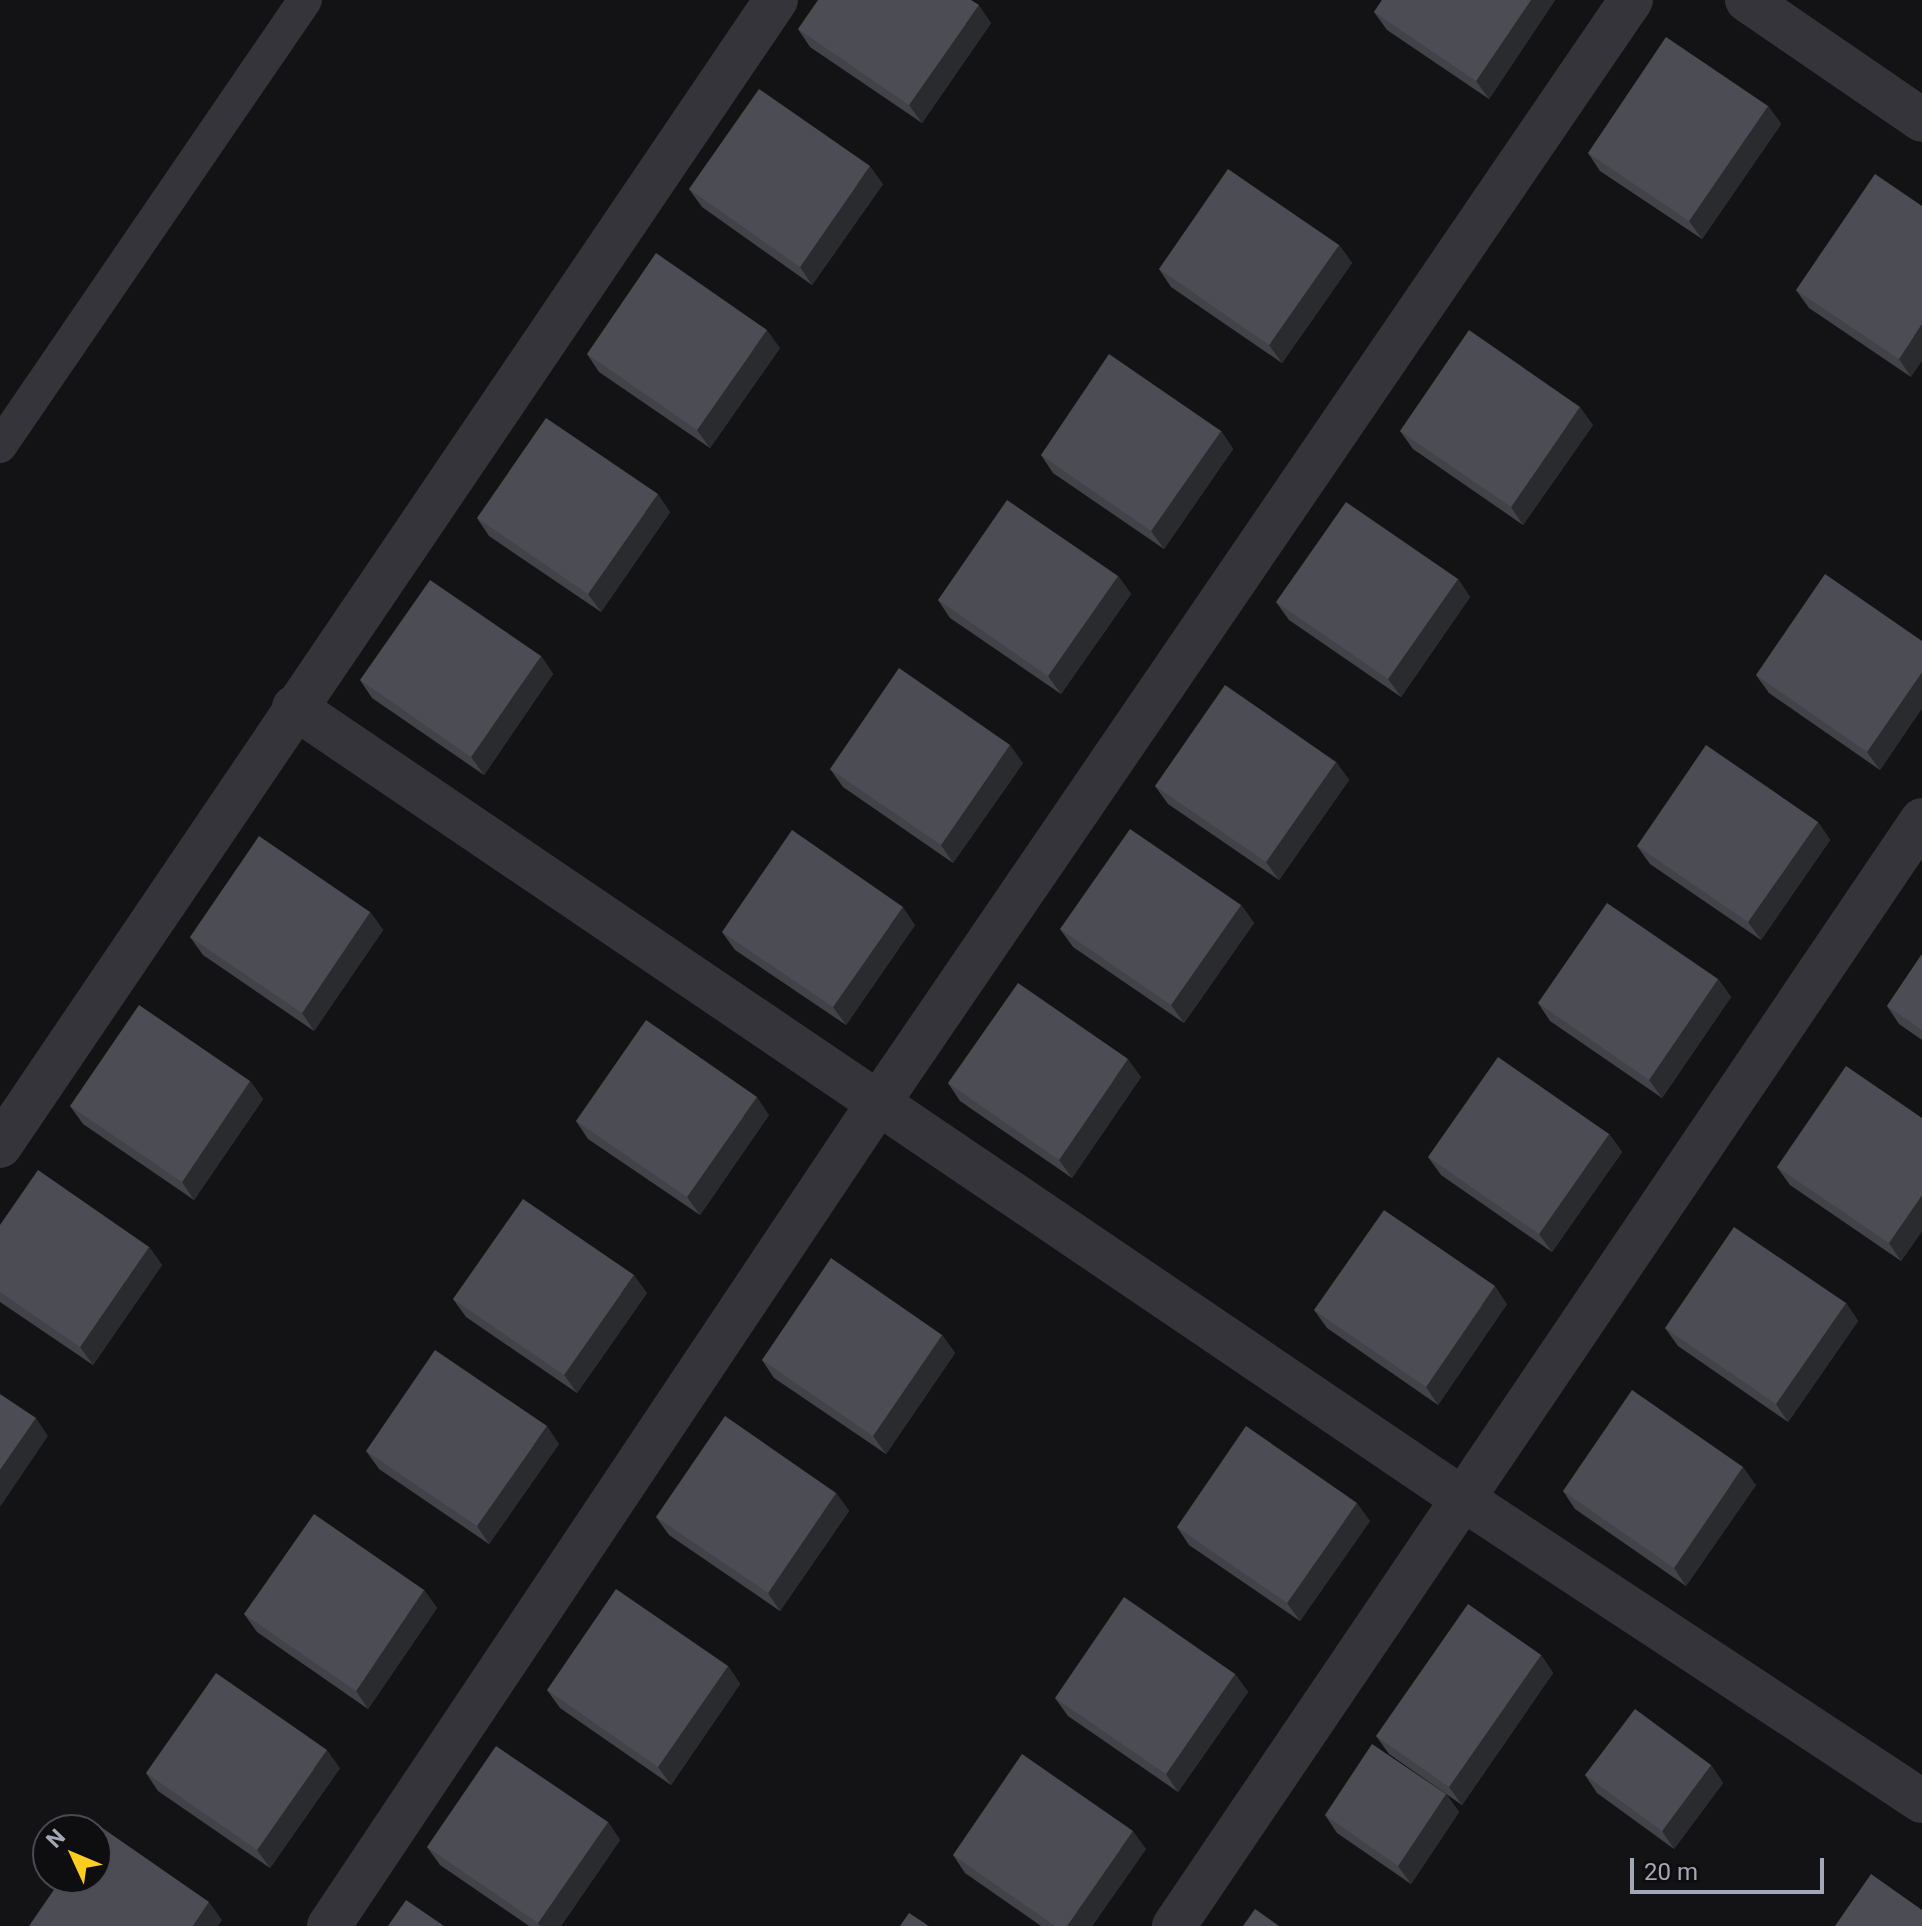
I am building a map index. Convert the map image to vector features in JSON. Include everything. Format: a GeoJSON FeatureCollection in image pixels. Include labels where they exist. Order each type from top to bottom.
{"type":"FeatureCollection","features":[{"type":"Feature","properties":{"kind":"street"},"geometry":{"type":"LineString","coordinates":[[0,1146],[294,707],[776,0]]}},
{"type":"Feature","properties":{"kind":"street"},"geometry":{"type":"LineString","coordinates":[[329,1926],[879,1102],[1631,0]]}},
{"type":"Feature","properties":{"kind":"street"},"geometry":{"type":"LineString","coordinates":[[1747,0],[1922,120]]}},
{"type":"Feature","properties":{"kind":"street"},"geometry":{"type":"LineString","coordinates":[[294,707],[1460,1497],[1922,1801]]}},
{"type":"Feature","properties":{"kind":"street"},"geometry":{"type":"LineString","coordinates":[[1174,1926],[1460,1497],[1922,820]]}},
{"type":"Feature","properties":{"kind":"lane"},"geometry":{"type":"LineString","coordinates":[[0,446],[305,0]]}},
{"type":"Feature","properties":{"kind":"building"},"geometry":{"type":"Polygon","coordinates":[[[818,0],[971,0],[979,5],[909,105],[798,29],[818,0]]]}},
{"type":"Feature","properties":{"kind":"building"},"geometry":{"type":"Polygon","coordinates":[[[1382,0],[1531,0],[1476,81],[1374,12],[1382,0]]]}},
{"type":"Feature","properties":{"kind":"building"},"geometry":{"type":"Polygon","coordinates":[[[1666,37],[1768,106],[1689,221],[1588,153],[1666,37]]]}},
{"type":"Feature","properties":{"kind":"building"},"geometry":{"type":"Polygon","coordinates":[[[759,89],[870,166],[800,267],[689,189],[759,89]]]}},
{"type":"Feature","properties":{"kind":"building"},"geometry":{"type":"Polygon","coordinates":[[[1228,169],[1339,245],[1269,345],[1159,269],[1228,169]]]}},
{"type":"Feature","properties":{"kind":"building"},"geometry":{"type":"Polygon","coordinates":[[[1875,174],[1922,206],[1922,324],[1899,359],[1796,290],[1875,174]]]}},
{"type":"Feature","properties":{"kind":"building"},"geometry":{"type":"Polygon","coordinates":[[[656,253],[767,330],[697,430],[587,354],[656,253]]]}},
{"type":"Feature","properties":{"kind":"building"},"geometry":{"type":"Polygon","coordinates":[[[1469,330],[1580,407],[1511,507],[1400,431],[1469,330]]]}},
{"type":"Feature","properties":{"kind":"building"},"geometry":{"type":"Polygon","coordinates":[[[1109,354],[1221,431],[1151,531],[1041,455],[1109,354]]]}},
{"type":"Feature","properties":{"kind":"building"},"geometry":{"type":"Polygon","coordinates":[[[546,418],[658,494],[588,594],[477,518],[546,418]]]}},
{"type":"Feature","properties":{"kind":"building"},"geometry":{"type":"Polygon","coordinates":[[[1007,500],[1118,576],[1048,676],[938,600],[1007,500]]]}},
{"type":"Feature","properties":{"kind":"building"},"geometry":{"type":"Polygon","coordinates":[[[1346,502],[1458,579],[1388,679],[1276,602],[1346,502]]]}},
{"type":"Feature","properties":{"kind":"building"},"geometry":{"type":"Polygon","coordinates":[[[1825,574],[1922,641],[1922,672],[1867,752],[1756,675],[1825,574]]]}},
{"type":"Feature","properties":{"kind":"building"},"geometry":{"type":"Polygon","coordinates":[[[430,580],[541,656],[471,757],[360,680],[430,580]]]}},
{"type":"Feature","properties":{"kind":"building"},"geometry":{"type":"Polygon","coordinates":[[[899,668],[1010,745],[941,845],[830,769],[899,668]]]}},
{"type":"Feature","properties":{"kind":"building"},"geometry":{"type":"Polygon","coordinates":[[[1225,685],[1336,762],[1266,862],[1155,786],[1225,685]]]}},
{"type":"Feature","properties":{"kind":"building"},"geometry":{"type":"Polygon","coordinates":[[[1706,745],[1818,822],[1748,922],[1637,846],[1706,745]]]}},
{"type":"Feature","properties":{"kind":"building"},"geometry":{"type":"Polygon","coordinates":[[[1130,829],[1241,905],[1171,1005],[1060,929],[1130,829]]]}},
{"type":"Feature","properties":{"kind":"building"},"geometry":{"type":"Polygon","coordinates":[[[792,830],[903,907],[833,1007],[722,932],[792,830]]]}},
{"type":"Feature","properties":{"kind":"building"},"geometry":{"type":"Polygon","coordinates":[[[259,836],[370,912],[302,1013],[190,937],[259,836]]]}},
{"type":"Feature","properties":{"kind":"building"},"geometry":{"type":"Polygon","coordinates":[[[1607,903],[1718,979],[1649,1080],[1538,1003],[1607,903]]]}},
{"type":"Feature","properties":{"kind":"building"},"geometry":{"type":"Polygon","coordinates":[[[1922,954],[1922,1030],[1887,1006],[1922,954]]]}},
{"type":"Feature","properties":{"kind":"building"},"geometry":{"type":"Polygon","coordinates":[[[1018,983],[1128,1059],[1059,1160],[948,1083],[1018,983]]]}},
{"type":"Feature","properties":{"kind":"building"},"geometry":{"type":"Polygon","coordinates":[[[139,1005],[250,1081],[182,1182],[70,1106],[139,1005]]]}},
{"type":"Feature","properties":{"kind":"building"},"geometry":{"type":"Polygon","coordinates":[[[646,1020],[757,1097],[687,1197],[576,1121],[646,1020]]]}},
{"type":"Feature","properties":{"kind":"building"},"geometry":{"type":"Polygon","coordinates":[[[1498,1057],[1609,1134],[1539,1234],[1428,1157],[1498,1057]]]}},
{"type":"Feature","properties":{"kind":"building"},"geometry":{"type":"Polygon","coordinates":[[[1846,1066],[1922,1118],[1922,1195],[1889,1243],[1777,1167],[1846,1066]]]}},
{"type":"Feature","properties":{"kind":"building"},"geometry":{"type":"Polygon","coordinates":[[[38,1170],[149,1247],[80,1347],[0,1292],[0,1225],[38,1170]]]}},
{"type":"Feature","properties":{"kind":"building"},"geometry":{"type":"Polygon","coordinates":[[[523,1199],[634,1275],[564,1375],[453,1299],[523,1199]]]}},
{"type":"Feature","properties":{"kind":"building"},"geometry":{"type":"Polygon","coordinates":[[[1384,1210],[1495,1286],[1426,1387],[1314,1310],[1384,1210]]]}},
{"type":"Feature","properties":{"kind":"building"},"geometry":{"type":"Polygon","coordinates":[[[1734,1227],[1846,1303],[1776,1404],[1665,1328],[1734,1227]]]}},
{"type":"Feature","properties":{"kind":"building"},"geometry":{"type":"Polygon","coordinates":[[[831,1258],[942,1335],[873,1436],[762,1360],[831,1258]]]}},
{"type":"Feature","properties":{"kind":"building"},"geometry":{"type":"Polygon","coordinates":[[[435,1350],[547,1426],[477,1526],[366,1451],[435,1350]]]}},
{"type":"Feature","properties":{"kind":"building"},"geometry":{"type":"Polygon","coordinates":[[[1632,1390],[1743,1467],[1674,1568],[1563,1491],[1632,1390]]]}},
{"type":"Feature","properties":{"kind":"building"},"geometry":{"type":"Polygon","coordinates":[[[0,1394],[36,1418],[0,1470],[0,1394]]]}},
{"type":"Feature","properties":{"kind":"building"},"geometry":{"type":"Polygon","coordinates":[[[725,1416],[836,1493],[768,1593],[656,1517],[725,1416]]]}},
{"type":"Feature","properties":{"kind":"building"},"geometry":{"type":"Polygon","coordinates":[[[1246,1426],[1357,1503],[1287,1603],[1177,1527],[1246,1426]]]}},
{"type":"Feature","properties":{"kind":"building"},"geometry":{"type":"Polygon","coordinates":[[[314,1514],[424,1590],[356,1691],[244,1614],[314,1514]]]}},
{"type":"Feature","properties":{"kind":"building"},"geometry":{"type":"Polygon","coordinates":[[[616,1589],[728,1666],[658,1767],[547,1690],[616,1589]]]}},
{"type":"Feature","properties":{"kind":"building"},"geometry":{"type":"Polygon","coordinates":[[[1124,1597],[1235,1674],[1166,1774],[1055,1698],[1124,1597]]]}},
{"type":"Feature","properties":{"kind":"building"},"geometry":{"type":"Polygon","coordinates":[[[1468,1604],[1541,1655],[1449,1787],[1376,1736],[1468,1604]]]}},
{"type":"Feature","properties":{"kind":"building"},"geometry":{"type":"Polygon","coordinates":[[[216,1673],[327,1750],[257,1850],[146,1773],[216,1673]]]}},
{"type":"Feature","properties":{"kind":"building"},"geometry":{"type":"Polygon","coordinates":[[[1635,1709],[1711,1765],[1662,1831],[1585,1775],[1635,1709]]]}},
{"type":"Feature","properties":{"kind":"building"},"geometry":{"type":"Polygon","coordinates":[[[1372,1744],[1446,1794],[1398,1866],[1325,1815],[1372,1744]]]}},
{"type":"Feature","properties":{"kind":"building"},"geometry":{"type":"Polygon","coordinates":[[[496,1746],[608,1822],[538,1923],[427,1847],[496,1746]]]}},
{"type":"Feature","properties":{"kind":"building"},"geometry":{"type":"Polygon","coordinates":[[[1022,1754],[1133,1831],[1067,1926],[1055,1926],[953,1855],[1022,1754]]]}},
{"type":"Feature","properties":{"kind":"building"},"geometry":{"type":"Polygon","coordinates":[[[112,1835],[209,1902],[193,1926],[29,1926],[51,1894],[112,1894],[112,1835]]]}},
{"type":"Feature","properties":{"kind":"building"},"geometry":{"type":"Polygon","coordinates":[[[1871,1874],[1922,1910],[1922,1926],[1835,1926],[1871,1874]]]}},
{"type":"Feature","properties":{"kind":"building"},"geometry":{"type":"Polygon","coordinates":[[[406,1900],[444,1926],[388,1926],[406,1900]]]}},
{"type":"Feature","properties":{"kind":"building"},"geometry":{"type":"Polygon","coordinates":[[[1255,1909],[1279,1926],[1243,1926],[1255,1909]]]}},
{"type":"Feature","properties":{"kind":"building"},"geometry":{"type":"Polygon","coordinates":[[[909,1913],[929,1926],[900,1926],[909,1913]]]}}]}
